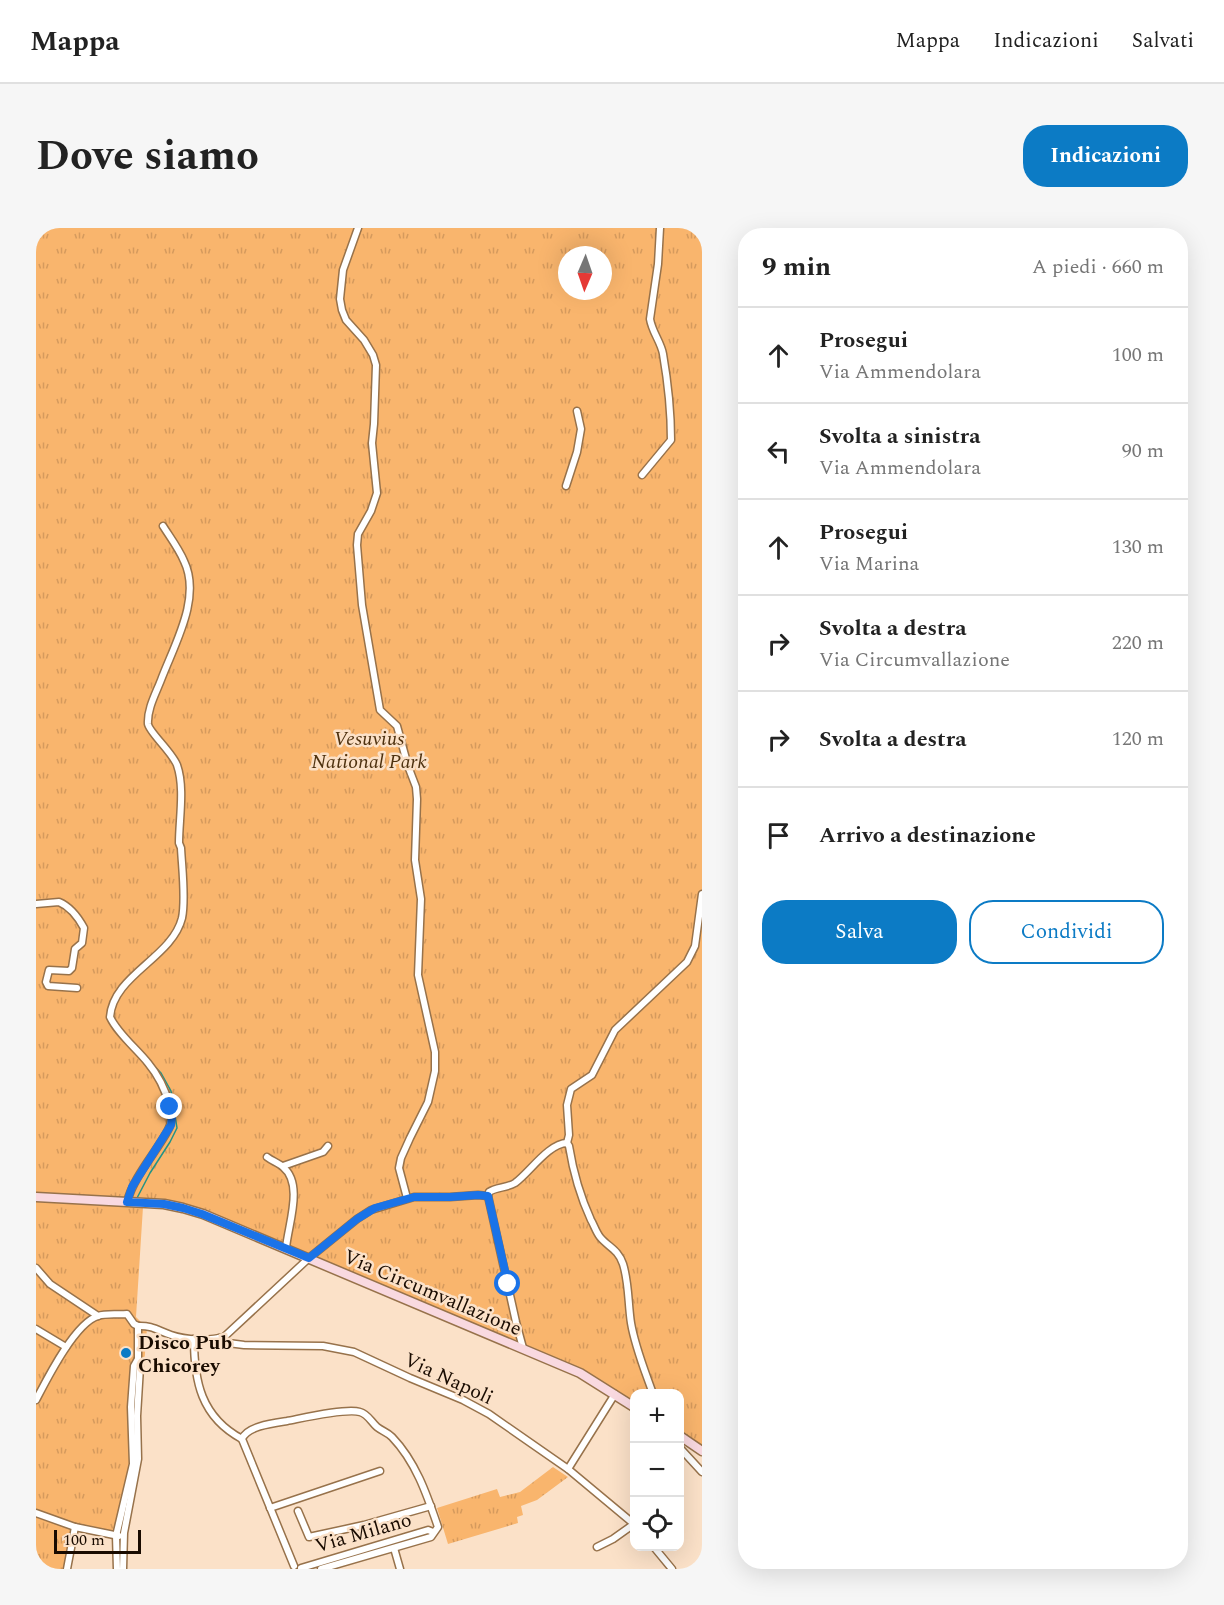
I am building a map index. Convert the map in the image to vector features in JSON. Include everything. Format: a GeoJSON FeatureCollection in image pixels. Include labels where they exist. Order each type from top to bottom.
{"type":"FeatureCollection","features":[{"type":"Feature","properties":{"kind":"main road","name":"Via Circumvallazione"},"geometry":{"type":"LineString","coordinates":[[36,1197],[164,1204],[183,1208],[286,1248],[580,1373],[630,1404]]}},
{"type":"Feature","properties":{"kind":"main road"},"geometry":{"type":"LineString","coordinates":[[684,1439],[702,1451]]}},
{"type":"Feature","properties":{"kind":"street"},"geometry":{"type":"LineString","coordinates":[[358,228],[343,270],[340,299],[346,320],[364,340],[376,365],[375,424],[372,443],[377,493],[358,534],[357,545],[362,605],[380,710],[397,726],[416,787],[415,860],[421,899],[418,975],[435,1052],[435,1071],[428,1102],[401,1158],[399,1167],[407,1198]]}},
{"type":"Feature","properties":{"kind":"street"},"geometry":{"type":"LineString","coordinates":[[642,475],[671,440],[669,392],[663,354],[651,327],[650,319],[660,228]]}},
{"type":"Feature","properties":{"kind":"street"},"geometry":{"type":"LineString","coordinates":[[566,486],[577,452],[581,429],[577,411]]}},
{"type":"Feature","properties":{"kind":"street"},"geometry":{"type":"LineString","coordinates":[[130,1202],[132,1187],[166,1135],[172,1117],[166,1092],[155,1071],[128,1041],[110,1017],[110,1013],[118,993],[153,959],[177,930],[182,918],[183,906],[179,843],[181,805],[177,763],[164,744],[149,729],[148,723],[154,697],[183,626],[191,590],[185,562],[163,526]]}},
{"type":"Feature","properties":{"kind":"street"},"geometry":{"type":"LineString","coordinates":[[651,1389],[631,1327],[624,1267],[620,1256],[599,1236],[587,1212],[576,1180],[567,1143],[569,1135],[567,1105],[570,1089],[592,1075],[615,1030],[687,962],[695,946],[702,894]]}},
{"type":"Feature","properties":{"kind":"street"},"geometry":{"type":"LineString","coordinates":[[36,904],[63,903],[84,928],[82,943],[75,949],[72,968],[49,970],[46,982],[48,986],[77,988]]}},
{"type":"Feature","properties":{"kind":"street"},"geometry":{"type":"LineString","coordinates":[[523,1348],[488,1196],[492,1190],[513,1185],[535,1162],[563,1142],[567,1143]]}},
{"type":"Feature","properties":{"kind":"street"},"geometry":{"type":"LineString","coordinates":[[267,1157],[283,1166],[323,1152],[327,1146]]}},
{"type":"Feature","properties":{"kind":"street"},"geometry":{"type":"LineString","coordinates":[[283,1166],[294,1187],[286,1248]]}},
{"type":"Feature","properties":{"kind":"street"},"geometry":{"type":"LineString","coordinates":[[219,1338],[231,1332],[309,1258],[370,1210],[414,1197],[488,1196]]}},
{"type":"Feature","properties":{"kind":"street"},"geometry":{"type":"LineString","coordinates":[[36,1268],[50,1284],[98,1316],[85,1324],[66,1347],[54,1363],[37,1395]]}},
{"type":"Feature","properties":{"kind":"street","name":"Via Napoli"},"geometry":{"type":"LineString","coordinates":[[98,1316],[127,1314],[138,1326],[148,1326],[173,1336],[194,1339],[219,1338],[228,1343],[244,1345],[323,1346],[354,1352],[463,1400],[489,1414],[568,1469],[630,1521]]}},
{"type":"Feature","properties":{"kind":"street"},"geometry":{"type":"LineString","coordinates":[[117,1569],[120,1536],[133,1464],[131,1407],[134,1366],[138,1359],[138,1326]]}},
{"type":"Feature","properties":{"kind":"street"},"geometry":{"type":"LineString","coordinates":[[36,1329],[66,1347]]}},
{"type":"Feature","properties":{"kind":"street"},"geometry":{"type":"LineString","coordinates":[[194,1339],[196,1374],[202,1396],[226,1430],[242,1439],[297,1568]]}},
{"type":"Feature","properties":{"kind":"street"},"geometry":{"type":"LineString","coordinates":[[568,1469],[615,1394]]}},
{"type":"Feature","properties":{"kind":"street","name":"Via Milano"},"geometry":{"type":"LineString","coordinates":[[242,1439],[246,1432],[274,1423],[358,1411],[390,1435],[419,1477],[438,1527],[430,1537],[321,1569]]}},
{"type":"Feature","properties":{"kind":"street"},"geometry":{"type":"LineString","coordinates":[[684,1452],[702,1472]]}},
{"type":"Feature","properties":{"kind":"street"},"geometry":{"type":"LineString","coordinates":[[270,1508],[380,1471]]}},
{"type":"Feature","properties":{"kind":"street","name":"Via Milano"},"geometry":{"type":"LineString","coordinates":[[298,1511],[309,1537],[364,1525],[431,1506]]}},
{"type":"Feature","properties":{"kind":"street"},"geometry":{"type":"LineString","coordinates":[[36,1513],[75,1527],[120,1536]]}},
{"type":"Feature","properties":{"kind":"street"},"geometry":{"type":"LineString","coordinates":[[67,1569],[75,1527]]}},
{"type":"Feature","properties":{"kind":"street"},"geometry":{"type":"LineString","coordinates":[[597,1547],[630,1527]]}},
{"type":"Feature","properties":{"kind":"street","name":"Via Milano"},"geometry":{"type":"LineString","coordinates":[[297,1568],[428,1530],[434,1532]]}},
{"type":"Feature","properties":{"kind":"street"},"geometry":{"type":"LineString","coordinates":[[120,1536],[123,1569]]}},
{"type":"Feature","properties":{"kind":"street"},"geometry":{"type":"LineString","coordinates":[[393,1548],[400,1569]]}},
{"type":"Feature","properties":{"kind":"street"},"geometry":{"type":"LineString","coordinates":[[657,1551],[672,1569]]}},
{"type":"Feature","properties":{"kind":"green space","name":"Vesuvius National Park"},"geometry":{"type":"Polygon","coordinates":[[[36,228],[702,228],[702,1455],[684,1443],[684,1389],[630,1389],[630,1407],[573,1371],[287,1251],[183,1211],[143,1207],[136,1317],[147,1328],[139,1466],[125,1536],[78,1531],[69,1569],[36,1569],[36,228]]]}},
{"type":"Feature","properties":{"kind":"green space"},"geometry":{"type":"Polygon","coordinates":[[[553,1467],[568,1477],[537,1500],[521,1506],[523,1515],[517,1517],[518,1523],[448,1544],[437,1508],[497,1489],[500,1497],[520,1492],[553,1467]]]}},
{"type":"Feature","properties":{"kind":"waterway"},"geometry":{"type":"LineString","coordinates":[[137,1198],[177,1128],[171,1091],[161,1073],[152,1064]]}},
{"type":"Feature","properties":{"kind":"place","name":"Disco Pub Chicorey"},"geometry":{"type":"Point","coordinates":[126,1353]}},
{"type":"Feature","properties":{"kind":"route"},"geometry":{"type":"LineString","coordinates":[[170,1107],[171,1125],[132,1187],[127,1202],[164,1204],[183,1208],[309,1258],[357,1219],[375,1208],[414,1197],[488,1196],[508,1284]]}}]}
